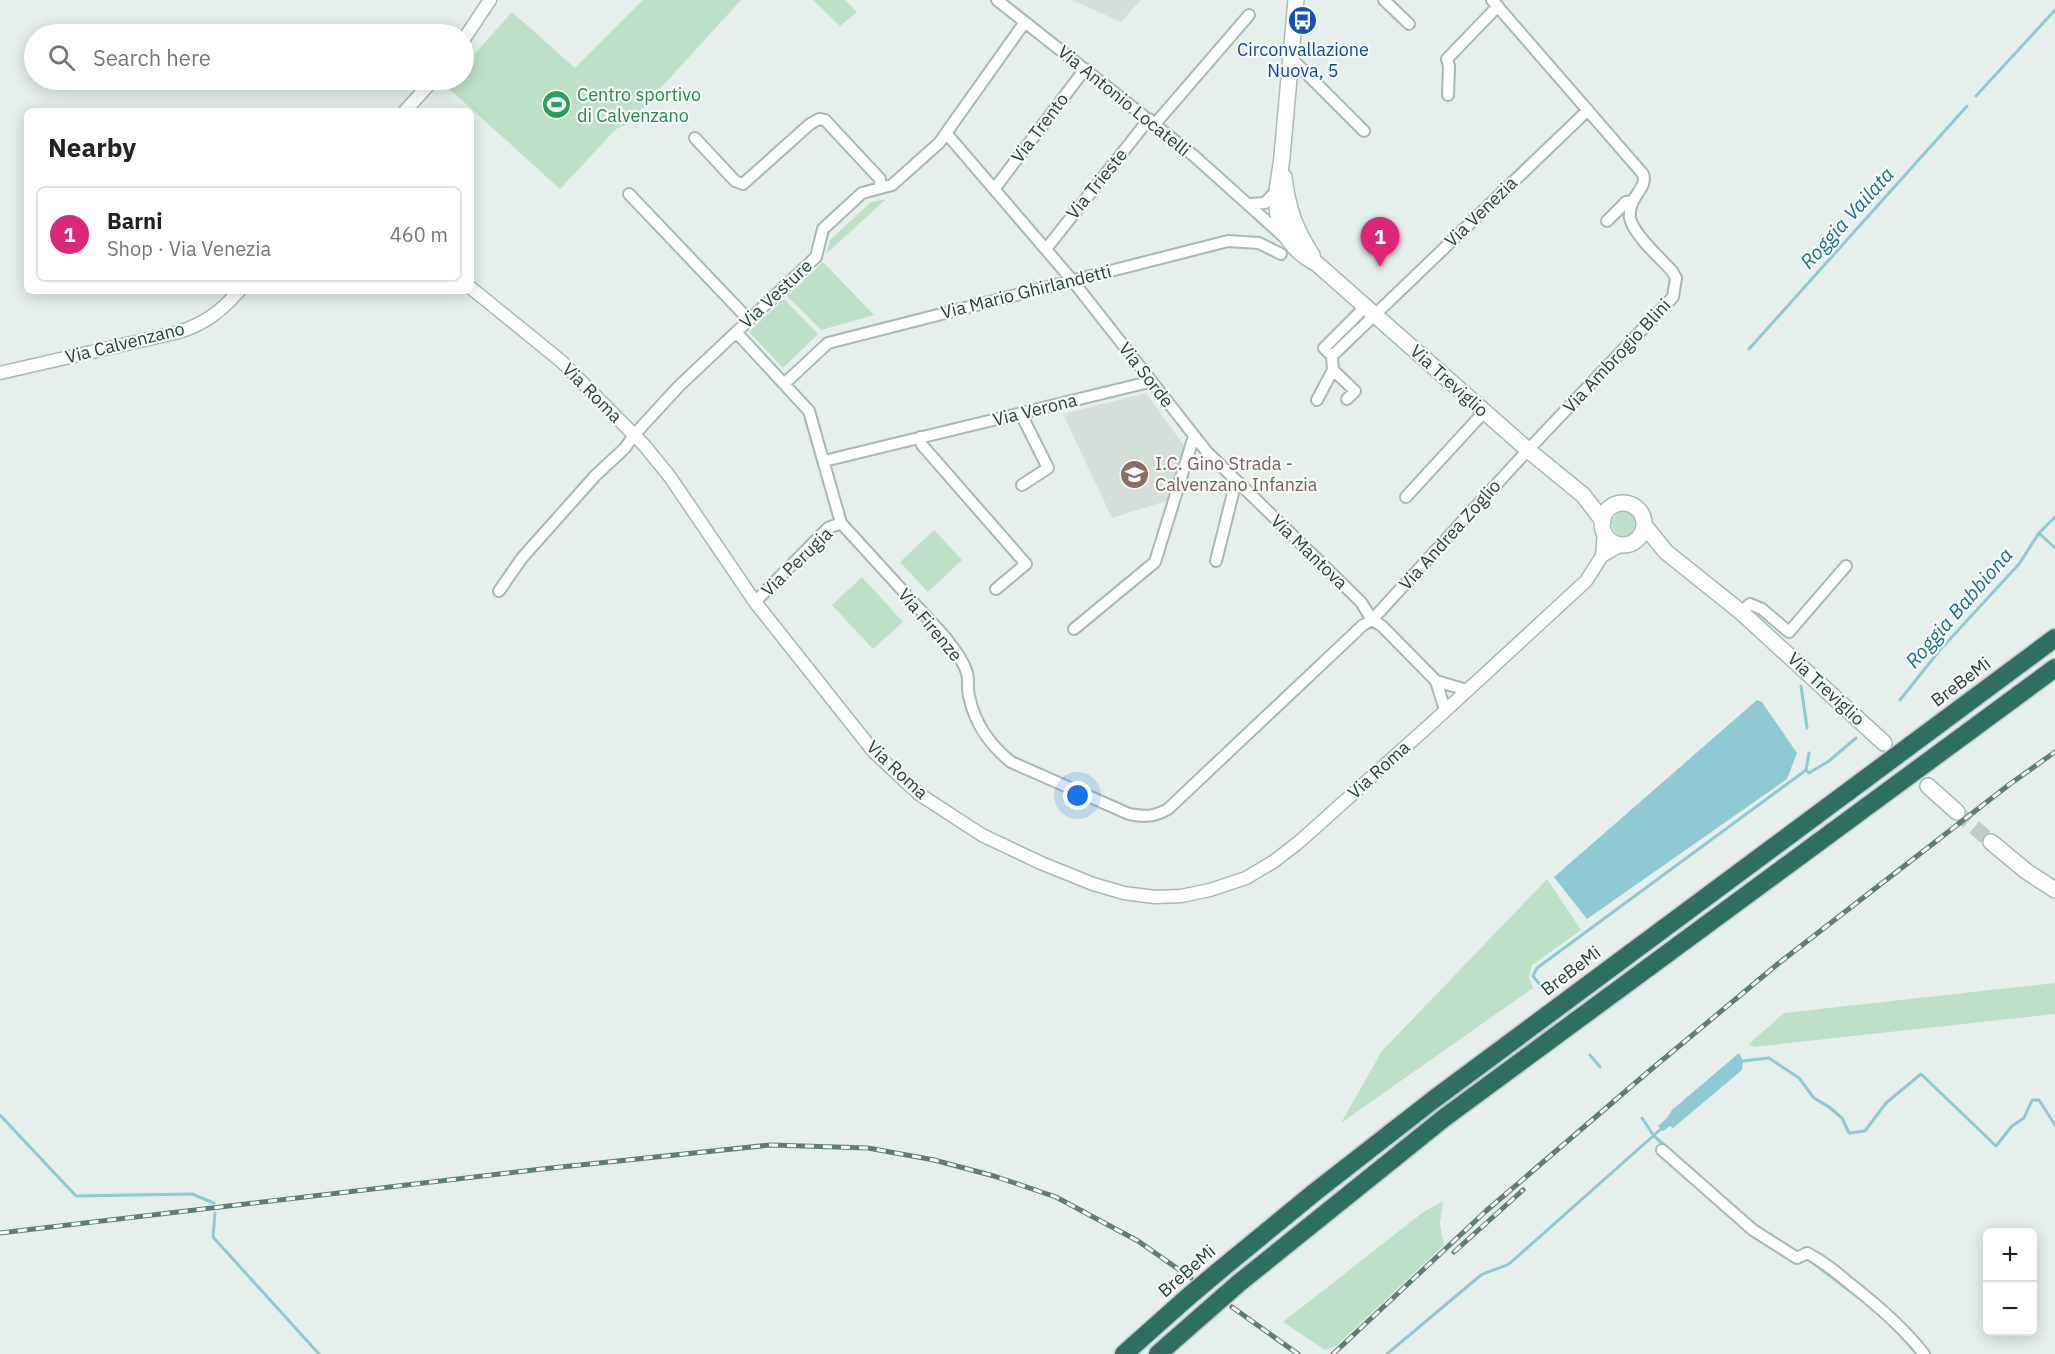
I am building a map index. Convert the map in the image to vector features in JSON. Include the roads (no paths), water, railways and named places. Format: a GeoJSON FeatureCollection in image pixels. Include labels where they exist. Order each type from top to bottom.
{"type":"FeatureCollection","features":[{"type":"Feature","properties":{"kind":"highway","name":"BreBeMi"},"geometry":{"type":"LineString","coordinates":[[1124,1354],[1220,1270],[1433,1100],[2055,638]]}},
{"type":"Feature","properties":{"kind":"highway"},"geometry":{"type":"LineString","coordinates":[[1158,1354],[1239,1283],[1444,1118],[2055,668]]}},
{"type":"Feature","properties":{"kind":"main road"},"geometry":{"type":"LineString","coordinates":[[1286,232],[1276,192],[1282,159],[1296,0]]}},
{"type":"Feature","properties":{"kind":"main road"},"geometry":{"type":"LineString","coordinates":[[1282,159],[1287,201],[1286,232]]}},
{"type":"Feature","properties":{"kind":"main road","name":"Via Treviglio"},"geometry":{"type":"LineString","coordinates":[[1286,232],[1316,263],[1484,412],[1584,495],[1614,506],[1621,503],[1635,507],[1640,512],[1644,525],[1666,552],[1741,612],[1884,743]]}},
{"type":"Feature","properties":{"kind":"main road","name":"Via Treviglio"},"geometry":{"type":"LineString","coordinates":[[1584,495],[1610,541],[1666,552]]}},
{"type":"Feature","properties":{"kind":"main road"},"geometry":{"type":"LineString","coordinates":[[1603,526],[1609,509],[1614,506]]}},
{"type":"Feature","properties":{"kind":"main road"},"geometry":{"type":"LineString","coordinates":[[1627,544],[1641,536],[1644,525]]}},
{"type":"Feature","properties":{"kind":"main road"},"geometry":{"type":"LineString","coordinates":[[1928,786],[1957,812]]}},
{"type":"Feature","properties":{"kind":"main road"},"geometry":{"type":"LineString","coordinates":[[1992,842],[2019,866],[2055,890]]}},
{"type":"Feature","properties":{"kind":"street"},"geometry":{"type":"LineString","coordinates":[[474,24],[490,0]]}},
{"type":"Feature","properties":{"kind":"street","name":"Via Antonio Locatelli"},"geometry":{"type":"LineString","coordinates":[[997,0],[1152,121],[1286,232]]}},
{"type":"Feature","properties":{"kind":"street"},"geometry":{"type":"LineString","coordinates":[[1384,0],[1409,24]]}},
{"type":"Feature","properties":{"kind":"street"},"geometry":{"type":"LineString","coordinates":[[1448,95],[1449,66],[1447,59],[1495,3],[1588,110]]}},
{"type":"Feature","properties":{"kind":"street","name":"Via Trieste"},"geometry":{"type":"LineString","coordinates":[[1046,249],[1152,121],[1249,15]]}},
{"type":"Feature","properties":{"kind":"street","name":"Via Vesture"},"geometry":{"type":"LineString","coordinates":[[499,591],[522,558],[595,476],[625,448],[679,386],[816,257],[823,229],[862,193],[892,185],[939,143],[1025,22]]}},
{"type":"Feature","properties":{"kind":"street"},"geometry":{"type":"LineString","coordinates":[[1291,58],[1364,131]]}},
{"type":"Feature","properties":{"kind":"street","name":"Via Trento"},"geometry":{"type":"LineString","coordinates":[[995,188],[1085,69]]}},
{"type":"Feature","properties":{"kind":"street"},"geometry":{"type":"LineString","coordinates":[[408,108],[424,90]]}},
{"type":"Feature","properties":{"kind":"street","name":"Via Ambrogio Blini"},"geometry":{"type":"LineString","coordinates":[[1528,450],[1674,297],[1676,278],[1672,271],[1630,220],[1633,201],[1643,185],[1644,174],[1588,110]]}},
{"type":"Feature","properties":{"kind":"street","name":"Via Venezia"},"geometry":{"type":"LineString","coordinates":[[1370,310],[1588,110]]}},
{"type":"Feature","properties":{"kind":"street"},"geometry":{"type":"LineString","coordinates":[[695,138],[735,181],[743,184],[810,124],[819,119],[825,120],[880,179],[880,188]]}},
{"type":"Feature","properties":{"kind":"street","name":"Via Sorde"},"geometry":{"type":"LineString","coordinates":[[946,133],[1072,280],[1194,436]]}},
{"type":"Feature","properties":{"kind":"street"},"geometry":{"type":"LineString","coordinates":[[1252,206],[1265,203],[1276,192]]}},
{"type":"Feature","properties":{"kind":"street"},"geometry":{"type":"LineString","coordinates":[[630,194],[749,320]]}},
{"type":"Feature","properties":{"kind":"street"},"geometry":{"type":"LineString","coordinates":[[1607,221],[1626,202],[1633,201]]}},
{"type":"Feature","properties":{"kind":"street","name":"Via Antonio Locatelli"},"geometry":{"type":"LineString","coordinates":[[1252,206],[1286,232]]}},
{"type":"Feature","properties":{"kind":"street","name":"Via Mario Ghirlandetti"},"geometry":{"type":"LineString","coordinates":[[784,384],[828,343],[1228,241],[1259,243],[1286,232]]}},
{"type":"Feature","properties":{"kind":"street","name":"Via Roma"},"geometry":{"type":"LineString","coordinates":[[474,290],[561,361],[634,435],[670,477],[755,602],[874,752],[919,794],[982,835],[1041,863],[1093,884],[1124,893],[1155,897],[1181,896],[1210,890],[1246,878],[1273,862],[1299,842],[1586,581],[1602,556],[1603,526]]}},
{"type":"Feature","properties":{"kind":"street","name":"Via Calvenzano"},"geometry":{"type":"LineString","coordinates":[[0,373],[199,325],[220,311],[236,294]]}},
{"type":"Feature","properties":{"kind":"street"},"geometry":{"type":"LineString","coordinates":[[1317,400],[1333,370],[1332,356],[1324,348],[1370,310]]}},
{"type":"Feature","properties":{"kind":"street","name":"Via Firenze"},"geometry":{"type":"LineString","coordinates":[[736,332],[809,411],[841,523],[945,637],[959,656],[967,674],[968,694],[976,717],[986,737],[996,750],[1011,762],[1129,814],[1146,817],[1159,814],[1168,809],[1363,625],[1372,620]]}},
{"type":"Feature","properties":{"kind":"street"},"geometry":{"type":"LineString","coordinates":[[1333,370],[1355,391],[1347,399]]}},
{"type":"Feature","properties":{"kind":"street","name":"Via Verona"},"geometry":{"type":"LineString","coordinates":[[824,461],[1021,414],[1150,380]]}},
{"type":"Feature","properties":{"kind":"street"},"geometry":{"type":"LineString","coordinates":[[1406,497],[1484,412]]}},
{"type":"Feature","properties":{"kind":"street"},"geometry":{"type":"LineString","coordinates":[[1021,414],[1048,468],[1022,484]]}},
{"type":"Feature","properties":{"kind":"street"},"geometry":{"type":"LineString","coordinates":[[1074,630],[1155,562],[1194,436]]}},
{"type":"Feature","properties":{"kind":"street","name":"Via Mantova"},"geometry":{"type":"LineString","coordinates":[[1194,436],[1236,481],[1361,602],[1372,620]]}},
{"type":"Feature","properties":{"kind":"street"},"geometry":{"type":"LineString","coordinates":[[920,438],[922,445],[1026,564],[996,589]]}},
{"type":"Feature","properties":{"kind":"street","name":"Via Andrea Zoglio"},"geometry":{"type":"LineString","coordinates":[[1372,620],[1528,450]]}},
{"type":"Feature","properties":{"kind":"street"},"geometry":{"type":"LineString","coordinates":[[1216,561],[1236,481]]}},
{"type":"Feature","properties":{"kind":"street","name":"Via Perugia"},"geometry":{"type":"LineString","coordinates":[[755,602],[828,528],[841,523]]}},
{"type":"Feature","properties":{"kind":"street","name":"Via Roma"},"geometry":{"type":"LineString","coordinates":[[1602,556],[1627,544]]}},
{"type":"Feature","properties":{"kind":"street","name":"Via Treviglio"},"geometry":{"type":"LineString","coordinates":[[1741,612],[1750,604],[1762,609],[1789,632],[1846,566]]}},
{"type":"Feature","properties":{"kind":"street"},"geometry":{"type":"LineString","coordinates":[[1372,620],[1382,626],[1436,681],[1445,710]]}},
{"type":"Feature","properties":{"kind":"street"},"geometry":{"type":"LineString","coordinates":[[1436,681],[1467,690]]}},
{"type":"Feature","properties":{"kind":"street"},"geometry":{"type":"LineString","coordinates":[[1662,1150],[1753,1230],[1828,1266],[1865,1295],[1911,1338],[1924,1354]]}},
{"type":"Feature","properties":{"kind":"water"},"geometry":{"type":"Polygon","coordinates":[[[1757,700],[1762,702],[1797,753],[1787,779],[1587,919],[1554,877],[1757,700]]]}},
{"type":"Feature","properties":{"kind":"water"},"geometry":{"type":"Polygon","coordinates":[[[1739,1053],[1743,1061],[1742,1070],[1673,1128],[1670,1126],[1663,1131],[1658,1126],[1672,1110],[1739,1053]]]}},
{"type":"Feature","properties":{"kind":"waterway","name":"Roggia Vailata"},"geometry":{"type":"LineString","coordinates":[[1976,96],[2055,10]]}},
{"type":"Feature","properties":{"kind":"waterway","name":"Roggia Vailata"},"geometry":{"type":"LineString","coordinates":[[1749,349],[1967,106]]}},
{"type":"Feature","properties":{"kind":"waterway","name":"Roggia Babbiona"},"geometry":{"type":"LineString","coordinates":[[1900,700],[1939,651],[2019,564],[2039,533],[2055,517]]}},
{"type":"Feature","properties":{"kind":"waterway"},"geometry":{"type":"LineString","coordinates":[[2039,533],[2055,548]]}},
{"type":"Feature","properties":{"kind":"waterway"},"geometry":{"type":"LineString","coordinates":[[1801,686],[1807,728]]}},
{"type":"Feature","properties":{"kind":"waterway","name":"Roggia Babbiona"},"geometry":{"type":"LineString","coordinates":[[1806,770],[1809,773],[1829,761],[1856,738]]}},
{"type":"Feature","properties":{"kind":"waterway"},"geometry":{"type":"LineString","coordinates":[[1541,986],[1533,976],[1537,968],[1806,770],[1809,753]]}},
{"type":"Feature","properties":{"kind":"waterway"},"geometry":{"type":"LineString","coordinates":[[1590,1055],[1600,1067]]}},
{"type":"Feature","properties":{"kind":"waterway"},"geometry":{"type":"LineString","coordinates":[[1743,1061],[1769,1058],[1799,1078],[1814,1098],[1842,1118],[1849,1133],[1865,1131],[1886,1103],[1921,1074],[1996,1146],[2012,1126],[2024,1118],[2032,1100],[2039,1100],[2055,1125]]}},
{"type":"Feature","properties":{"kind":"waterway"},"geometry":{"type":"LineString","coordinates":[[0,1115],[76,1196],[192,1194],[214,1203]]}},
{"type":"Feature","properties":{"kind":"waterway"},"geometry":{"type":"LineString","coordinates":[[1642,1118],[1654,1136],[1755,1225],[1800,1254]]}},
{"type":"Feature","properties":{"kind":"waterway"},"geometry":{"type":"LineString","coordinates":[[1387,1354],[1481,1275],[1509,1264],[1661,1129]]}},
{"type":"Feature","properties":{"kind":"waterway"},"geometry":{"type":"LineString","coordinates":[[215,1213],[213,1237],[319,1354]]}},
{"type":"Feature","properties":{"kind":"waterway"},"geometry":{"type":"LineString","coordinates":[[1805,1257],[1862,1300]]}},
{"type":"Feature","properties":{"kind":"waterway"},"geometry":{"type":"LineString","coordinates":[[1900,1335],[1917,1354]]}},
{"type":"Feature","properties":{"kind":"tunnel"},"geometry":{"type":"LineString","coordinates":[[1890,750],[1928,786]]}},
{"type":"Feature","properties":{"kind":"tunnel"},"geometry":{"type":"LineString","coordinates":[[1957,812],[1991,842]]}},
{"type":"Feature","properties":{"kind":"railway"},"geometry":{"type":"LineString","coordinates":[[1333,1354],[1486,1211],[1648,1072],[1779,963],[2010,784],[2055,752]]}},
{"type":"Feature","properties":{"kind":"railway"},"geometry":{"type":"LineString","coordinates":[[0,1233],[542,1169],[770,1145],[868,1148],[934,1160],[994,1176],[1056,1197],[1138,1241],[1191,1278]]}},
{"type":"Feature","properties":{"kind":"railway"},"geometry":{"type":"LineString","coordinates":[[1454,1252],[1523,1190]]}},
{"type":"Feature","properties":{"kind":"railway"},"geometry":{"type":"LineString","coordinates":[[1232,1307],[1298,1354]]}},
{"type":"Feature","properties":{"kind":"place","name":"Circonvallazione Nuova, 5"},"geometry":{"type":"Point","coordinates":[1303,21]}},
{"type":"Feature","properties":{"kind":"place","name":"Centro sportivo di Calvenzano"},"geometry":{"type":"Point","coordinates":[556,105]}},
{"type":"Feature","properties":{"kind":"place","name":"Barni"},"geometry":{"type":"Point","coordinates":[1380,267]}},
{"type":"Feature","properties":{"kind":"place","name":"I.C. Gino Strada - Calvenzano Infanzia"},"geometry":{"type":"Point","coordinates":[1134,474]}}]}
